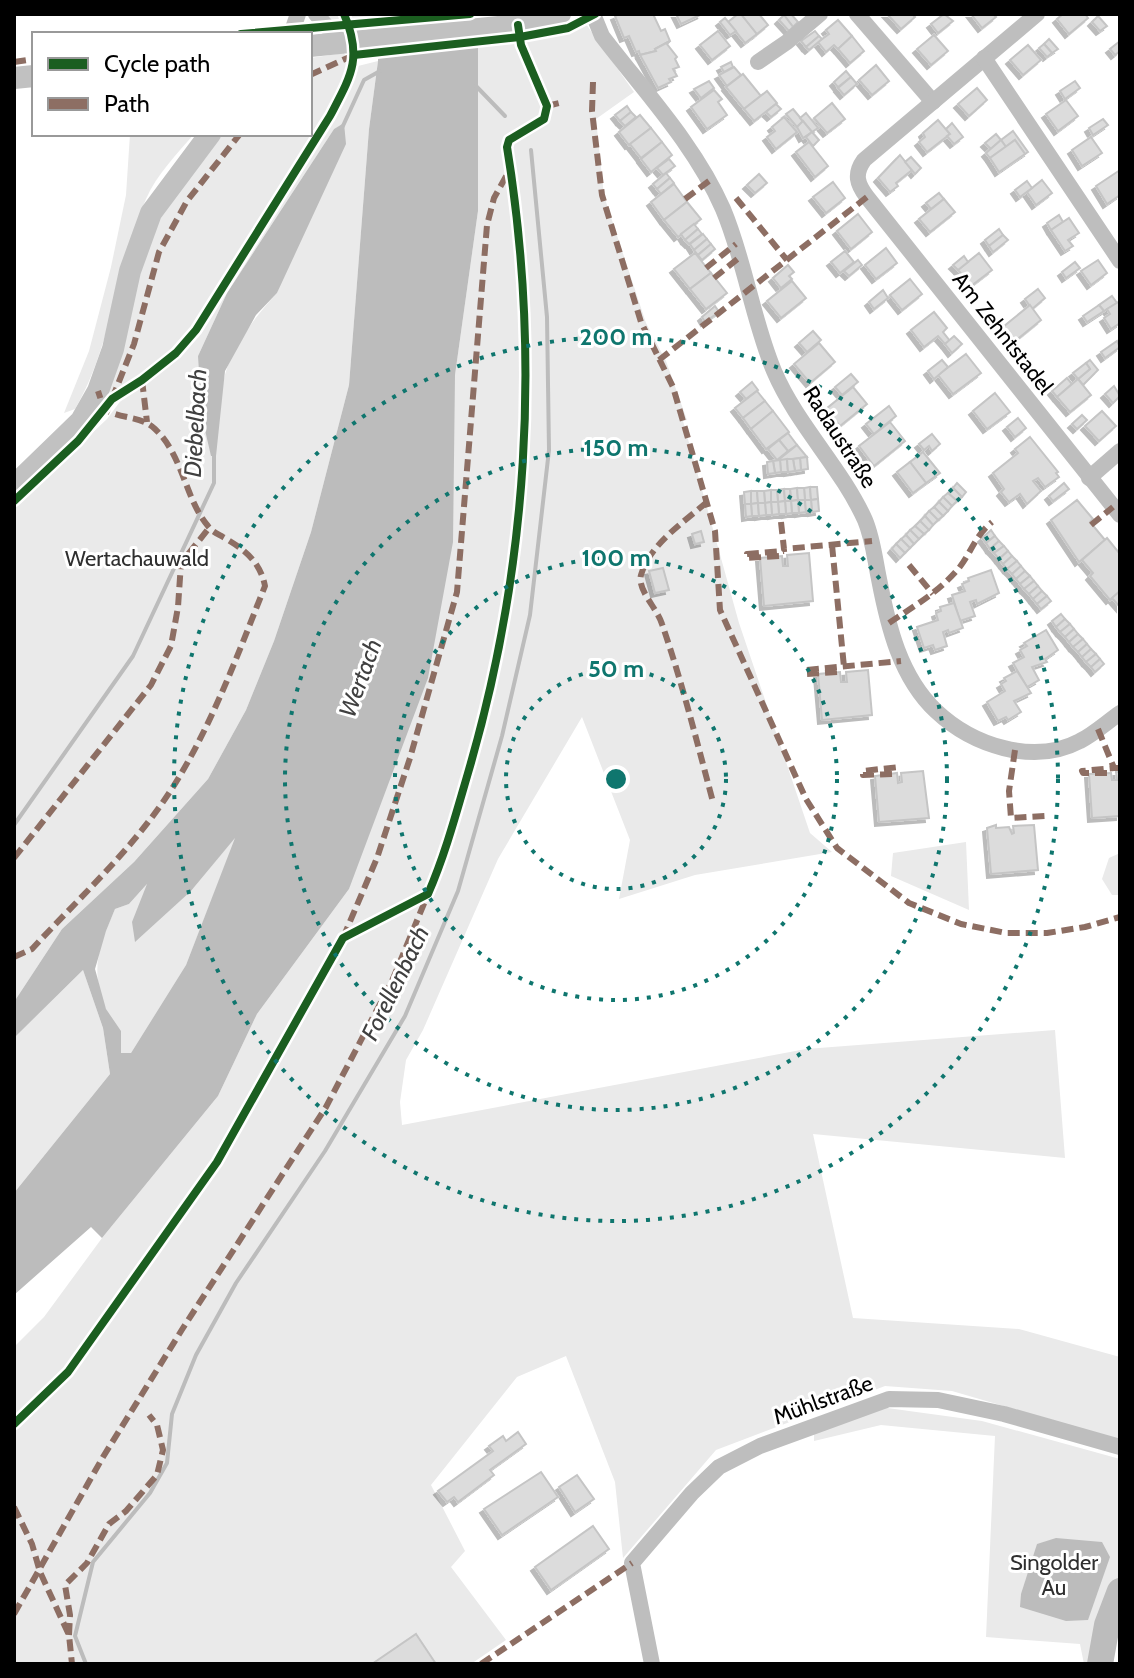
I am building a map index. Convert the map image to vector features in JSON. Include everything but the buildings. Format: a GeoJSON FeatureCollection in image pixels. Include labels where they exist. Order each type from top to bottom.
{"type":"FeatureCollection","features":[{"type":"Feature","properties":{"kind":"street"},"geometry":{"type":"LineString","coordinates":[[316,14],[341,43]]}},
{"type":"Feature","properties":{"kind":"street"},"geometry":{"type":"LineString","coordinates":[[312,46],[498,27],[560,14]]}},
{"type":"Feature","properties":{"kind":"street","name":"Radaustraße"},"geometry":{"type":"LineString","coordinates":[[593,14],[602,36],[693,155],[722,208],[775,373],[793,405],[835,465],[867,524],[889,623],[901,661],[916,688],[935,710],[972,738],[991,746],[1015,750],[1042,751],[1080,742],[1120,713]]}},
{"type":"Feature","properties":{"kind":"street"},"geometry":{"type":"LineString","coordinates":[[758,62],[820,14]]}},
{"type":"Feature","properties":{"kind":"street"},"geometry":{"type":"LineString","coordinates":[[857,14],[933,102],[1037,14]]}},
{"type":"Feature","properties":{"kind":"street"},"geometry":{"type":"LineString","coordinates":[[984,58],[1120,261]]}},
{"type":"Feature","properties":{"kind":"street","name":"Am Zehntstadel"},"geometry":{"type":"LineString","coordinates":[[933,102],[864,160],[857,174],[860,187],[1120,515]]}},
{"type":"Feature","properties":{"kind":"street"},"geometry":{"type":"LineString","coordinates":[[14,486],[81,421],[113,349],[130,271],[151,213],[209,136]]}},
{"type":"Feature","properties":{"kind":"street"},"geometry":{"type":"LineString","coordinates":[[1089,478],[1120,451]]}},
{"type":"Feature","properties":{"kind":"street","name":"Mühlstraße"},"geometry":{"type":"LineString","coordinates":[[652,1664],[632,1563],[692,1493],[719,1467],[760,1446],[889,1399],[938,1400],[1004,1414],[1120,1447]]}},
{"type":"Feature","properties":{"kind":"green space"},"geometry":{"type":"Polygon","coordinates":[[[322,14],[378,14],[378,18],[328,23],[322,14]]]}},
{"type":"Feature","properties":{"kind":"green space"},"geometry":{"type":"Polygon","coordinates":[[[586,24],[634,92],[596,119],[604,196],[646,323],[666,361],[687,420],[683,421],[739,623],[810,833],[832,852],[695,875],[619,899],[630,840],[582,717],[498,859],[423,1030],[406,1060],[400,1102],[402,1125],[806,1049],[1055,1030],[1065,1158],[813,1134],[853,1318],[1019,1329],[1120,1357],[1120,1440],[952,1391],[885,1386],[716,1450],[623,1558],[615,1482],[566,1356],[517,1377],[431,1485],[465,1551],[451,1567],[506,1640],[471,1664],[14,1664],[14,1347],[44,1317],[102,1238],[218,1096],[257,1014],[349,889],[455,375],[478,211],[478,47],[499,45],[500,42],[586,24]]]}},
{"type":"Feature","properties":{"kind":"green space","name":"Wertachauwald"},"geometry":{"type":"Polygon","coordinates":[[[344,53],[350,64],[358,66],[378,61],[369,129],[349,385],[311,532],[274,641],[246,710],[208,779],[134,862],[62,929],[14,1002],[14,507],[107,419],[125,395],[110,393],[106,389],[131,290],[158,218],[183,180],[220,136],[312,136],[312,58],[344,53]],[[344,124],[334,129],[227,293],[198,356],[223,384],[230,359],[277,293],[344,124]]]}},
{"type":"Feature","properties":{"kind":"green space"},"geometry":{"type":"Polygon","coordinates":[[[130,136],[192,136],[162,173],[146,199],[98,358],[75,409],[64,413],[89,351],[126,195],[130,136]]]}},
{"type":"Feature","properties":{"kind":"green space"},"geometry":{"type":"Polygon","coordinates":[[[237,835],[186,965],[131,1053],[121,1054],[118,1032],[100,993],[97,969],[101,946],[115,909],[129,904],[149,882],[191,891],[237,835]]]}},
{"type":"Feature","properties":{"kind":"green space"},"geometry":{"type":"Polygon","coordinates":[[[966,842],[969,910],[891,876],[893,853],[966,842]]]}},
{"type":"Feature","properties":{"kind":"green space"},"geometry":{"type":"Polygon","coordinates":[[[1120,853],[1120,895],[1112,895],[1102,879],[1109,858],[1120,853]]]}},
{"type":"Feature","properties":{"kind":"green space"},"geometry":{"type":"Polygon","coordinates":[[[83,970],[103,1028],[110,1074],[14,1193],[14,1038],[83,970]]]}},
{"type":"Feature","properties":{"kind":"green space","name":"Singolder Au"},"geometry":{"type":"Polygon","coordinates":[[[880,1407],[982,1421],[1120,1459],[1120,1624],[1112,1664],[1084,1664],[1080,1644],[986,1637],[995,1436],[881,1425],[814,1441],[814,1432],[880,1407]]]}},
{"type":"Feature","properties":{"kind":"water","name":"Wertach"},"geometry":{"type":"Polygon","coordinates":[[[378,14],[478,14],[478,211],[455,375],[453,542],[428,678],[349,889],[257,1014],[218,1096],[102,1238],[91,1227],[14,1295],[14,1193],[110,1074],[103,1028],[83,970],[14,1038],[14,1002],[62,929],[134,862],[208,779],[246,710],[274,641],[311,532],[349,385],[369,129],[378,61],[378,14]],[[235,838],[191,891],[135,942],[132,922],[147,884],[129,904],[115,909],[95,969],[106,1009],[121,1031],[121,1053],[131,1053],[186,965],[235,838]]]}},
{"type":"Feature","properties":{"kind":"water"},"geometry":{"type":"Polygon","coordinates":[[[344,123],[346,144],[277,293],[256,315],[225,371],[216,456],[211,456],[202,417],[198,356],[227,293],[334,129],[344,123]]]}},
{"type":"Feature","properties":{"kind":"water"},"geometry":{"type":"Polygon","coordinates":[[[1056,1538],[1102,1542],[1110,1557],[1088,1620],[1066,1621],[1020,1607],[1021,1594],[1037,1544],[1056,1538]]]}},
{"type":"Feature","properties":{"kind":"pier"},"geometry":{"type":"Polygon","coordinates":[[[430,14],[482,14],[482,46],[374,57],[374,20],[430,14]]]}},
{"type":"Feature","properties":{"kind":"waterway","name":"Diebelbach"},"geometry":{"type":"LineString","coordinates":[[342,128],[364,80],[380,71]]}},
{"type":"Feature","properties":{"kind":"waterway","name":"Forellenbach"},"geometry":{"type":"LineString","coordinates":[[476,86],[505,116]]}},
{"type":"Feature","properties":{"kind":"waterway","name":"Forellenbach"},"geometry":{"type":"LineString","coordinates":[[86,1664],[75,1636],[93,1562],[150,1493],[167,1463],[172,1414],[196,1355],[236,1283],[325,1151],[405,1016],[458,891],[502,736],[530,615],[549,450],[547,317],[531,150]]}},
{"type":"Feature","properties":{"kind":"waterway","name":"Diebelbach"},"geometry":{"type":"LineString","coordinates":[[14,825],[133,656],[214,483],[214,452]]}},
{"type":"Feature","properties":{"kind":"waterway"},"geometry":{"type":"LineString","coordinates":[[1100,1664],[1107,1625],[1120,1591]]}},
{"type":"Feature","properties":{"kind":"marked path"},"geometry":{"type":"LineString","coordinates":[[312,74],[354,55]]}},
{"type":"Feature","properties":{"kind":"marked path"},"geometry":{"type":"LineString","coordinates":[[14,62],[32,59]]}},
{"type":"Feature","properties":{"kind":"marked path"},"geometry":{"type":"LineString","coordinates":[[593,82],[592,111],[602,195],[641,322],[673,387],[715,531],[720,610],[806,799],[837,848],[909,903],[961,924],[1006,933],[1047,933],[1120,917]]}},
{"type":"Feature","properties":{"kind":"marked path"},"geometry":{"type":"LineString","coordinates":[[547,106],[563,102]]}},
{"type":"Feature","properties":{"kind":"marked path"},"geometry":{"type":"LineString","coordinates":[[112,399],[134,344],[159,252],[187,201],[238,136]]}},
{"type":"Feature","properties":{"kind":"marked path"},"geometry":{"type":"LineString","coordinates":[[343,938],[377,858],[410,758],[457,592],[487,225],[494,198],[509,171]]}},
{"type":"Feature","properties":{"kind":"marked path"},"geometry":{"type":"LineString","coordinates":[[685,199],[709,181]]}},
{"type":"Feature","properties":{"kind":"marked path"},"geometry":{"type":"LineString","coordinates":[[659,360],[867,197]]}},
{"type":"Feature","properties":{"kind":"marked path"},"geometry":{"type":"LineString","coordinates":[[736,198],[787,260]]}},
{"type":"Feature","properties":{"kind":"marked path"},"geometry":{"type":"LineString","coordinates":[[706,268],[736,244]]}},
{"type":"Feature","properties":{"kind":"marked path"},"geometry":{"type":"LineString","coordinates":[[714,278],[740,257]]}},
{"type":"Feature","properties":{"kind":"marked path"},"geometry":{"type":"LineString","coordinates":[[142,380],[147,422]]}},
{"type":"Feature","properties":{"kind":"marked path"},"geometry":{"type":"LineString","coordinates":[[14,957],[32,949],[106,871],[142,830],[173,787],[212,714],[265,586],[259,569],[250,557],[211,529],[200,515],[172,451],[155,429],[104,409],[98,391]]}},
{"type":"Feature","properties":{"kind":"marked path"},"geometry":{"type":"LineString","coordinates":[[707,502],[652,553],[645,564],[641,581],[669,646],[713,802]]}},
{"type":"Feature","properties":{"kind":"marked path"},"geometry":{"type":"LineString","coordinates":[[1091,525],[1113,507]]}},
{"type":"Feature","properties":{"kind":"marked path"},"geometry":{"type":"LineString","coordinates":[[781,522],[784,549],[872,541]]}},
{"type":"Feature","properties":{"kind":"marked path"},"geometry":{"type":"LineString","coordinates":[[889,623],[951,577],[992,522]]}},
{"type":"Feature","properties":{"kind":"marked path"},"geometry":{"type":"LineString","coordinates":[[14,858],[151,685],[171,646],[181,563],[209,528]]}},
{"type":"Feature","properties":{"kind":"marked path"},"geometry":{"type":"LineString","coordinates":[[832,545],[844,667]]}},
{"type":"Feature","properties":{"kind":"marked path"},"geometry":{"type":"LineString","coordinates":[[779,556],[747,558],[747,554],[784,551]]}},
{"type":"Feature","properties":{"kind":"marked path"},"geometry":{"type":"LineString","coordinates":[[909,565],[933,594]]}},
{"type":"Feature","properties":{"kind":"marked path"},"geometry":{"type":"LineString","coordinates":[[837,672],[806,674],[806,670],[901,661]]}},
{"type":"Feature","properties":{"kind":"marked path"},"geometry":{"type":"LineString","coordinates":[[1098,729],[1114,768],[1119,768]]}},
{"type":"Feature","properties":{"kind":"marked path"},"geometry":{"type":"LineString","coordinates":[[1015,750],[1009,791],[1011,818],[1046,816]]}},
{"type":"Feature","properties":{"kind":"marked path"},"geometry":{"type":"LineString","coordinates":[[892,774],[863,775],[863,771],[899,767]]}},
{"type":"Feature","properties":{"kind":"marked path"},"geometry":{"type":"LineString","coordinates":[[1107,773],[1082,771],[1114,768]]}},
{"type":"Feature","properties":{"kind":"marked path"},"geometry":{"type":"LineString","coordinates":[[14,1614],[103,1457],[326,1107],[392,981],[428,894]]}},
{"type":"Feature","properties":{"kind":"marked path"},"geometry":{"type":"LineString","coordinates":[[69,1635],[70,1615],[65,1585],[87,1563],[109,1524],[126,1511],[157,1475],[163,1450],[157,1425],[149,1415]]}},
{"type":"Feature","properties":{"kind":"marked path"},"geometry":{"type":"LineString","coordinates":[[14,1507],[69,1635],[72,1664]]}},
{"type":"Feature","properties":{"kind":"marked path"},"geometry":{"type":"LineString","coordinates":[[481,1664],[632,1563]]}},
{"type":"Feature","properties":{"kind":"cycle path"},"geometry":{"type":"LineString","coordinates":[[14,501],[78,441],[112,399],[176,353],[196,330],[344,89],[353,55],[350,29],[344,14]]}},
{"type":"Feature","properties":{"kind":"cycle path"},"geometry":{"type":"LineString","coordinates":[[264,32],[470,14]]}},
{"type":"Feature","properties":{"kind":"cycle path"},"geometry":{"type":"LineString","coordinates":[[354,55],[520,37],[568,28],[595,14]]}},
{"type":"Feature","properties":{"kind":"cycle path"},"geometry":{"type":"LineString","coordinates":[[14,1424],[68,1372],[217,1162],[343,938],[428,894],[440,864],[488,696],[516,541],[523,462],[524,305],[518,226],[507,147],[509,140],[544,119],[547,106],[521,45],[518,25]]}}]}
